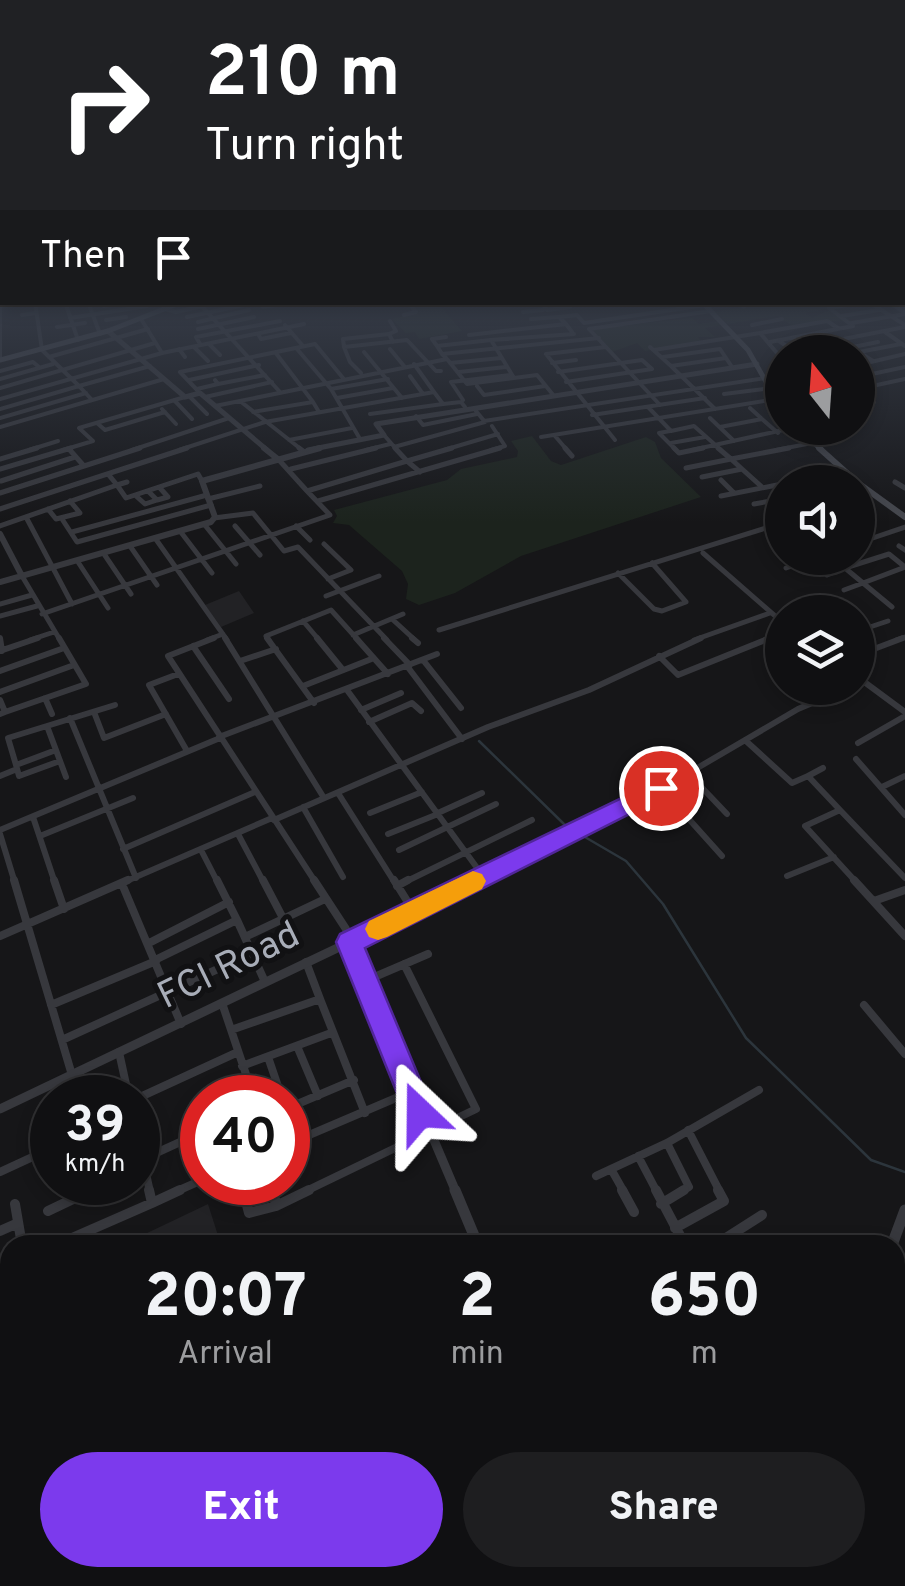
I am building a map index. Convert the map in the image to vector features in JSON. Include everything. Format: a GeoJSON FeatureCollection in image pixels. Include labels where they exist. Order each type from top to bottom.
{"type":"FeatureCollection","features":[{"type":"Feature","properties":{"kind":"main road"},"geometry":{"type":"LineString","coordinates":[[814,445],[836,465]]}},
{"type":"Feature","properties":{"kind":"main road"},"geometry":{"type":"LineString","coordinates":[[875,495],[901,509],[905,516]]}},
{"type":"Feature","properties":{"kind":"street"},"geometry":{"type":"LineString","coordinates":[[0,388],[49,374]]}},
{"type":"Feature","properties":{"kind":"street"},"geometry":{"type":"LineString","coordinates":[[67,374],[92,400]]}},
{"type":"Feature","properties":{"kind":"street"},"geometry":{"type":"LineString","coordinates":[[0,399],[85,374]]}},
{"type":"Feature","properties":{"kind":"street"},"geometry":{"type":"LineString","coordinates":[[0,408],[122,374]]}},
{"type":"Feature","properties":{"kind":"street"},"geometry":{"type":"LineString","coordinates":[[159,374],[207,414]]}},
{"type":"Feature","properties":{"kind":"street"},"geometry":{"type":"LineString","coordinates":[[182,374],[290,469]]}},
{"type":"Feature","properties":{"kind":"street"},"geometry":{"type":"LineString","coordinates":[[188,380],[216,374]]}},
{"type":"Feature","properties":{"kind":"street"},"geometry":{"type":"LineString","coordinates":[[266,374],[280,392]]}},
{"type":"Feature","properties":{"kind":"street"},"geometry":{"type":"LineString","coordinates":[[200,393],[216,382],[266,374]]}},
{"type":"Feature","properties":{"kind":"street"},"geometry":{"type":"LineString","coordinates":[[292,374],[319,412]]}},
{"type":"Feature","properties":{"kind":"street"},"geometry":{"type":"LineString","coordinates":[[319,374],[360,439]]}},
{"type":"Feature","properties":{"kind":"street"},"geometry":{"type":"LineString","coordinates":[[341,374],[344,378]]}},
{"type":"Feature","properties":{"kind":"street"},"geometry":{"type":"LineString","coordinates":[[215,406],[362,374]]}},
{"type":"Feature","properties":{"kind":"street"},"geometry":{"type":"LineString","coordinates":[[384,374],[402,398]]}},
{"type":"Feature","properties":{"kind":"street"},"geometry":{"type":"LineString","coordinates":[[421,374],[444,404]]}},
{"type":"Feature","properties":{"kind":"street"},"geometry":{"type":"LineString","coordinates":[[444,374],[463,404],[484,420]]}},
{"type":"Feature","properties":{"kind":"street"},"geometry":{"type":"LineString","coordinates":[[459,374],[476,385],[486,398],[545,386]]}},
{"type":"Feature","properties":{"kind":"street"},"geometry":{"type":"LineString","coordinates":[[560,374],[614,440]]}},
{"type":"Feature","properties":{"kind":"street"},"geometry":{"type":"LineString","coordinates":[[566,382],[616,374]]}},
{"type":"Feature","properties":{"kind":"street"},"geometry":{"type":"LineString","coordinates":[[630,374],[660,405]]}},
{"type":"Feature","properties":{"kind":"street"},"geometry":{"type":"LineString","coordinates":[[657,374],[661,378]]}},
{"type":"Feature","properties":{"kind":"street"},"geometry":{"type":"LineString","coordinates":[[416,416],[423,425],[554,396],[687,374]]}},
{"type":"Feature","properties":{"kind":"street"},"geometry":{"type":"LineString","coordinates":[[451,382],[538,375],[554,396]]}},
{"type":"Feature","properties":{"kind":"street"},"geometry":{"type":"LineString","coordinates":[[681,375],[715,409]]}},
{"type":"Feature","properties":{"kind":"street"},"geometry":{"type":"LineString","coordinates":[[0,376],[22,402]]}},
{"type":"Feature","properties":{"kind":"street"},"geometry":{"type":"LineString","coordinates":[[410,376],[423,394]]}},
{"type":"Feature","properties":{"kind":"street"},"geometry":{"type":"LineString","coordinates":[[875,376],[886,383]]}},
{"type":"Feature","properties":{"kind":"street"},"geometry":{"type":"LineString","coordinates":[[476,385],[513,377]]}},
{"type":"Feature","properties":{"kind":"street"},"geometry":{"type":"LineString","coordinates":[[1,423],[164,378]]}},
{"type":"Feature","properties":{"kind":"street"},"geometry":{"type":"LineString","coordinates":[[331,389],[388,379]]}},
{"type":"Feature","properties":{"kind":"street"},"geometry":{"type":"LineString","coordinates":[[875,384],[905,379]]}},
{"type":"Feature","properties":{"kind":"street"},"geometry":{"type":"LineString","coordinates":[[0,469],[93,441],[79,428],[200,393],[272,382]]}},
{"type":"Feature","properties":{"kind":"street"},"geometry":{"type":"LineString","coordinates":[[290,469],[484,420],[714,385],[765,388]]}},
{"type":"Feature","properties":{"kind":"street"},"geometry":{"type":"LineString","coordinates":[[714,385],[734,406]]}},
{"type":"Feature","properties":{"kind":"street"},"geometry":{"type":"LineString","coordinates":[[337,398],[394,388]]}},
{"type":"Feature","properties":{"kind":"street"},"geometry":{"type":"LineString","coordinates":[[724,394],[765,389]]}},
{"type":"Feature","properties":{"kind":"street"},"geometry":{"type":"LineString","coordinates":[[540,437],[734,406],[765,391]]}},
{"type":"Feature","properties":{"kind":"street"},"geometry":{"type":"LineString","coordinates":[[0,510],[265,422],[434,392]]}},
{"type":"Feature","properties":{"kind":"street"},"geometry":{"type":"LineString","coordinates":[[1,423],[86,393]]}},
{"type":"Feature","properties":{"kind":"street"},"geometry":{"type":"LineString","coordinates":[[592,415],[704,398]]}},
{"type":"Feature","properties":{"kind":"street"},"geometry":{"type":"LineString","coordinates":[[174,400],[192,419]]}},
{"type":"Feature","properties":{"kind":"street"},"geometry":{"type":"LineString","coordinates":[[239,401],[303,450]]}},
{"type":"Feature","properties":{"kind":"street"},"geometry":{"type":"LineString","coordinates":[[253,412],[313,402]]}},
{"type":"Feature","properties":{"kind":"street"},"geometry":{"type":"LineString","coordinates":[[364,404],[391,445],[420,472]]}},
{"type":"Feature","properties":{"kind":"street"},"geometry":{"type":"LineString","coordinates":[[370,414],[463,404]]}},
{"type":"Feature","properties":{"kind":"street"},"geometry":{"type":"LineString","coordinates":[[376,424],[463,404]]}},
{"type":"Feature","properties":{"kind":"street"},"geometry":{"type":"LineString","coordinates":[[158,405],[176,424]]}},
{"type":"Feature","properties":{"kind":"street"},"geometry":{"type":"LineString","coordinates":[[648,407],[671,430]]}},
{"type":"Feature","properties":{"kind":"street"},"geometry":{"type":"LineString","coordinates":[[750,408],[765,422]]}},
{"type":"Feature","properties":{"kind":"street"},"geometry":{"type":"LineString","coordinates":[[97,423],[104,430],[165,412]]}},
{"type":"Feature","properties":{"kind":"street"},"geometry":{"type":"LineString","coordinates":[[75,457],[1,480],[4,491],[229,418]]}},
{"type":"Feature","properties":{"kind":"street"},"geometry":{"type":"LineString","coordinates":[[710,418],[735,442]]}},
{"type":"Feature","properties":{"kind":"street"},"geometry":{"type":"LineString","coordinates":[[720,428],[762,419]]}},
{"type":"Feature","properties":{"kind":"street"},"geometry":{"type":"LineString","coordinates":[[318,501],[505,446],[492,426]]}},
{"type":"Feature","properties":{"kind":"street"},"geometry":{"type":"LineString","coordinates":[[679,453],[656,433],[694,426],[762,488]]}},
{"type":"Feature","properties":{"kind":"street"},"geometry":{"type":"LineString","coordinates":[[287,440],[352,428]]}},
{"type":"Feature","properties":{"kind":"street"},"geometry":{"type":"LineString","coordinates":[[202,481],[303,450],[384,434]]}},
{"type":"Feature","properties":{"kind":"street"},"geometry":{"type":"LineString","coordinates":[[307,490],[498,434]]}},
{"type":"Feature","properties":{"kind":"street"},"geometry":{"type":"LineString","coordinates":[[554,434],[572,456]]}},
{"type":"Feature","properties":{"kind":"street"},"geometry":{"type":"LineString","coordinates":[[670,444],[705,436]]}},
{"type":"Feature","properties":{"kind":"street"},"geometry":{"type":"LineString","coordinates":[[668,455],[765,436]]}},
{"type":"Feature","properties":{"kind":"street"},"geometry":{"type":"LineString","coordinates":[[0,459],[58,441]]}},
{"type":"Feature","properties":{"kind":"street"},"geometry":{"type":"LineString","coordinates":[[548,446],[562,444]]}},
{"type":"Feature","properties":{"kind":"street"},"geometry":{"type":"LineString","coordinates":[[686,468],[802,445]]}},
{"type":"Feature","properties":{"kind":"street"},"geometry":{"type":"LineString","coordinates":[[69,449],[84,466]]}},
{"type":"Feature","properties":{"kind":"street"},"geometry":{"type":"LineString","coordinates":[[42,614],[330,515],[288,473],[290,469]]}},
{"type":"Feature","properties":{"kind":"street"},"geometry":{"type":"LineString","coordinates":[[702,477],[742,470]]}},
{"type":"Feature","properties":{"kind":"street"},"geometry":{"type":"LineString","coordinates":[[107,473],[132,507]]}},
{"type":"Feature","properties":{"kind":"street"},"geometry":{"type":"LineString","coordinates":[[126,498],[198,474],[214,518]]}},
{"type":"Feature","properties":{"kind":"street"},"geometry":{"type":"LineString","coordinates":[[722,480],[735,494]]}},
{"type":"Feature","properties":{"kind":"street"},"geometry":{"type":"LineString","coordinates":[[0,526],[127,482]]}},
{"type":"Feature","properties":{"kind":"street"},"geometry":{"type":"LineString","coordinates":[[896,482],[905,488]]}},
{"type":"Feature","properties":{"kind":"street"},"geometry":{"type":"LineString","coordinates":[[72,532],[260,486]]}},
{"type":"Feature","properties":{"kind":"street"},"geometry":{"type":"LineString","coordinates":[[136,496],[145,504],[168,496],[160,487]]}},
{"type":"Feature","properties":{"kind":"street"},"geometry":{"type":"LineString","coordinates":[[721,496],[765,487]]}},
{"type":"Feature","properties":{"kind":"street"},"geometry":{"type":"LineString","coordinates":[[148,492],[157,500]]}},
{"type":"Feature","properties":{"kind":"street"},"geometry":{"type":"LineString","coordinates":[[77,542],[209,500]]}},
{"type":"Feature","properties":{"kind":"street"},"geometry":{"type":"LineString","coordinates":[[48,509],[62,519],[80,512],[70,502]]}},
{"type":"Feature","properties":{"kind":"street"},"geometry":{"type":"LineString","coordinates":[[754,504],[765,502]]}},
{"type":"Feature","properties":{"kind":"street"},"geometry":{"type":"LineString","coordinates":[[0,582],[214,518],[253,513],[284,552],[298,547],[328,579],[408,666],[462,739]]}},
{"type":"Feature","properties":{"kind":"street"},"geometry":{"type":"LineString","coordinates":[[26,516],[72,604]]}},
{"type":"Feature","properties":{"kind":"street"},"geometry":{"type":"LineString","coordinates":[[62,519],[108,608]]}},
{"type":"Feature","properties":{"kind":"street"},"geometry":{"type":"LineString","coordinates":[[204,524],[236,564]]}},
{"type":"Feature","properties":{"kind":"street"},"geometry":{"type":"LineString","coordinates":[[235,526],[260,555]]}},
{"type":"Feature","properties":{"kind":"street"},"geometry":{"type":"LineString","coordinates":[[296,526],[310,540]]}},
{"type":"Feature","properties":{"kind":"street"},"geometry":{"type":"LineString","coordinates":[[875,537],[905,527]]}},
{"type":"Feature","properties":{"kind":"street"},"geometry":{"type":"LineString","coordinates":[[440,630],[765,528]]}},
{"type":"Feature","properties":{"kind":"street"},"geometry":{"type":"LineString","coordinates":[[180,531],[212,573]]}},
{"type":"Feature","properties":{"kind":"street"},"geometry":{"type":"LineString","coordinates":[[0,534],[37,606],[86,684],[2,713],[0,696],[74,665]]}},
{"type":"Feature","properties":{"kind":"street"},"geometry":{"type":"LineString","coordinates":[[155,538],[240,660],[324,798]]}},
{"type":"Feature","properties":{"kind":"street"},"geometry":{"type":"LineString","coordinates":[[324,544],[351,570],[328,579]]}},
{"type":"Feature","properties":{"kind":"street"},"geometry":{"type":"LineString","coordinates":[[130,546],[157,585]]}},
{"type":"Feature","properties":{"kind":"street"},"geometry":{"type":"LineString","coordinates":[[898,546],[905,550]]}},
{"type":"Feature","properties":{"kind":"street"},"geometry":{"type":"LineString","coordinates":[[703,553],[765,609]]}},
{"type":"Feature","properties":{"kind":"street"},"geometry":{"type":"LineString","coordinates":[[104,554],[131,594]]}},
{"type":"Feature","properties":{"kind":"street"},"geometry":{"type":"LineString","coordinates":[[844,590],[905,567],[889,554],[875,559]]}},
{"type":"Feature","properties":{"kind":"street"},"geometry":{"type":"LineString","coordinates":[[618,573],[654,609],[662,611],[686,602],[652,563]]}},
{"type":"Feature","properties":{"kind":"street"},"geometry":{"type":"LineString","coordinates":[[854,575],[892,607]]}},
{"type":"Feature","properties":{"kind":"street"},"geometry":{"type":"LineString","coordinates":[[326,596],[379,576]]}},
{"type":"Feature","properties":{"kind":"street"},"geometry":{"type":"LineString","coordinates":[[0,604],[32,594]]}},
{"type":"Feature","properties":{"kind":"street"},"geometry":{"type":"LineString","coordinates":[[0,616],[37,606]]}},
{"type":"Feature","properties":{"kind":"street"},"geometry":{"type":"LineString","coordinates":[[314,702],[266,636],[331,610],[388,674]]}},
{"type":"Feature","properties":{"kind":"street"},"geometry":{"type":"LineString","coordinates":[[353,634],[403,614]]}},
{"type":"Feature","properties":{"kind":"street"},"geometry":{"type":"LineString","coordinates":[[0,936],[462,739],[589,690],[659,656],[765,615]]}},
{"type":"Feature","properties":{"kind":"street"},"geometry":{"type":"LineString","coordinates":[[392,619],[418,644]]}},
{"type":"Feature","properties":{"kind":"street"},"geometry":{"type":"LineString","coordinates":[[303,621],[344,670]]}},
{"type":"Feature","properties":{"kind":"street"},"geometry":{"type":"LineString","coordinates":[[875,626],[888,621]]}},
{"type":"Feature","properties":{"kind":"street"},"geometry":{"type":"LineString","coordinates":[[0,638],[1,651],[54,632]]}},
{"type":"Feature","properties":{"kind":"street"},"geometry":{"type":"LineString","coordinates":[[223,634],[168,656],[350,942],[689,774],[808,705]]}},
{"type":"Feature","properties":{"kind":"street"},"geometry":{"type":"LineString","coordinates":[[875,648],[905,637]]}},
{"type":"Feature","properties":{"kind":"street"},"geometry":{"type":"LineString","coordinates":[[659,656],[678,675],[765,640]]}},
{"type":"Feature","properties":{"kind":"street"},"geometry":{"type":"LineString","coordinates":[[193,646],[229,699]]}},
{"type":"Feature","properties":{"kind":"street"},"geometry":{"type":"LineString","coordinates":[[0,671],[64,648]]}},
{"type":"Feature","properties":{"kind":"street"},"geometry":{"type":"LineString","coordinates":[[240,660],[276,649]]}},
{"type":"Feature","properties":{"kind":"street"},"geometry":{"type":"LineString","coordinates":[[72,1075],[0,832],[219,737],[438,654]]}},
{"type":"Feature","properties":{"kind":"street"},"geometry":{"type":"LineString","coordinates":[[302,686],[374,658]]}},
{"type":"Feature","properties":{"kind":"street"},"geometry":{"type":"LineString","coordinates":[[423,660],[461,708]]}},
{"type":"Feature","properties":{"kind":"street"},"geometry":{"type":"LineString","coordinates":[[178,674],[149,686],[187,751]]}},
{"type":"Feature","properties":{"kind":"street"},"geometry":{"type":"LineString","coordinates":[[346,690],[483,876]]}},
{"type":"Feature","properties":{"kind":"street"},"geometry":{"type":"LineString","coordinates":[[858,742],[905,714],[875,693]]}},
{"type":"Feature","properties":{"kind":"street"},"geometry":{"type":"LineString","coordinates":[[360,710],[400,694]]}},
{"type":"Feature","properties":{"kind":"street"},"geometry":{"type":"LineString","coordinates":[[45,698],[52,714]]}},
{"type":"Feature","properties":{"kind":"street"},"geometry":{"type":"LineString","coordinates":[[369,722],[390,717],[415,702],[422,710]]}},
{"type":"Feature","properties":{"kind":"street"},"geometry":{"type":"LineString","coordinates":[[60,761],[19,776],[8,738],[114,706]]}},
{"type":"Feature","properties":{"kind":"street"},"geometry":{"type":"LineString","coordinates":[[94,712],[104,738],[166,714]]}},
{"type":"Feature","properties":{"kind":"street"},"geometry":{"type":"LineString","coordinates":[[70,718],[136,878]]}},
{"type":"Feature","properties":{"kind":"street"},"geometry":{"type":"LineString","coordinates":[[47,726],[66,777]]}},
{"type":"Feature","properties":{"kind":"street"},"geometry":{"type":"LineString","coordinates":[[746,741],[792,782],[823,768]]}},
{"type":"Feature","properties":{"kind":"street"},"geometry":{"type":"LineString","coordinates":[[0,776],[56,750]]}},
{"type":"Feature","properties":{"kind":"street"},"geometry":{"type":"LineString","coordinates":[[856,759],[905,814]]}},
{"type":"Feature","properties":{"kind":"street"},"geometry":{"type":"LineString","coordinates":[[689,774],[727,814]]}},
{"type":"Feature","properties":{"kind":"street"},"geometry":{"type":"LineString","coordinates":[[808,776],[905,878]]}},
{"type":"Feature","properties":{"kind":"street"},"geometry":{"type":"LineString","coordinates":[[882,788],[905,776]]}},
{"type":"Feature","properties":{"kind":"street"},"geometry":{"type":"LineString","coordinates":[[661,788],[722,856]]}},
{"type":"Feature","properties":{"kind":"street"},"geometry":{"type":"LineString","coordinates":[[123,849],[255,792]]}},
{"type":"Feature","properties":{"kind":"street"},"geometry":{"type":"LineString","coordinates":[[338,792],[414,912]]}},
{"type":"Feature","properties":{"kind":"street"},"geometry":{"type":"LineString","coordinates":[[370,813],[422,792]]}},
{"type":"Feature","properties":{"kind":"street"},"geometry":{"type":"LineString","coordinates":[[388,834],[482,793]]}},
{"type":"Feature","properties":{"kind":"street"},"geometry":{"type":"LineString","coordinates":[[40,836],[133,798]]}},
{"type":"Feature","properties":{"kind":"street"},"geometry":{"type":"LineString","coordinates":[[399,850],[496,804]]}},
{"type":"Feature","properties":{"kind":"street"},"geometry":{"type":"LineString","coordinates":[[303,807],[343,878]]}},
{"type":"Feature","properties":{"kind":"street"},"geometry":{"type":"LineString","coordinates":[[840,810],[806,826],[905,936]]}},
{"type":"Feature","properties":{"kind":"street"},"geometry":{"type":"LineString","coordinates":[[34,817],[64,909]]}},
{"type":"Feature","properties":{"kind":"street"},"geometry":{"type":"LineString","coordinates":[[397,886],[532,820]]}},
{"type":"Feature","properties":{"kind":"street"},"geometry":{"type":"LineString","coordinates":[[238,834],[284,920]]}},
{"type":"Feature","properties":{"kind":"street"},"geometry":{"type":"LineString","coordinates":[[202,850],[265,982]]}},
{"type":"Feature","properties":{"kind":"street"},"geometry":{"type":"LineString","coordinates":[[787,876],[834,857]]}},
{"type":"Feature","properties":{"kind":"street"},"geometry":{"type":"LineString","coordinates":[[122,884],[181,1024]]}},
{"type":"Feature","properties":{"kind":"street"},"geometry":{"type":"LineString","coordinates":[[874,902],[905,890]]}},
{"type":"Feature","properties":{"kind":"street"},"geometry":{"type":"LineString","coordinates":[[245,936],[326,899]]}},
{"type":"Feature","properties":{"kind":"street"},"geometry":{"type":"LineString","coordinates":[[149,942],[229,902]]}},
{"type":"Feature","properties":{"kind":"street"},"geometry":{"type":"LineString","coordinates":[[51,1006],[237,920]]}},
{"type":"Feature","properties":{"kind":"street","name":"FCI Road"},"geometry":{"type":"LineString","coordinates":[[72,1075],[350,942],[410,1092],[474,1235]]}},
{"type":"Feature","properties":{"kind":"street"},"geometry":{"type":"LineString","coordinates":[[62,1040],[253,954]]}},
{"type":"Feature","properties":{"kind":"street"},"geometry":{"type":"LineString","coordinates":[[364,981],[428,954]]}},
{"type":"Feature","properties":{"kind":"street"},"geometry":{"type":"LineString","coordinates":[[306,962],[365,1113]]}},
{"type":"Feature","properties":{"kind":"street"},"geometry":{"type":"LineString","coordinates":[[247,1205],[249,1213],[276,1206],[476,1109],[404,964]]}},
{"type":"Feature","properties":{"kind":"street"},"geometry":{"type":"LineString","coordinates":[[231,1030],[320,1000]]}},
{"type":"Feature","properties":{"kind":"street"},"geometry":{"type":"LineString","coordinates":[[222,1003],[245,1075]]}},
{"type":"Feature","properties":{"kind":"street"},"geometry":{"type":"LineString","coordinates":[[864,1005],[905,1054]]}},
{"type":"Feature","properties":{"kind":"street"},"geometry":{"type":"LineString","coordinates":[[242,1066],[331,1033]]}},
{"type":"Feature","properties":{"kind":"street"},"geometry":{"type":"LineString","coordinates":[[297,1046],[318,1096]]}},
{"type":"Feature","properties":{"kind":"street"},"geometry":{"type":"LineString","coordinates":[[119,1052],[124,1075]]}},
{"type":"Feature","properties":{"kind":"street"},"geometry":{"type":"LineString","coordinates":[[160,1088],[238,1052]]}},
{"type":"Feature","properties":{"kind":"street"},"geometry":{"type":"LineString","coordinates":[[268,1056],[274,1075]]}},
{"type":"Feature","properties":{"kind":"street"},"geometry":{"type":"LineString","coordinates":[[310,1099],[354,1080]]}},
{"type":"Feature","properties":{"kind":"street"},"geometry":{"type":"LineString","coordinates":[[596,1176],[667,1143],[759,1090]]}},
{"type":"Feature","properties":{"kind":"street"},"geometry":{"type":"LineString","coordinates":[[310,1135],[410,1092]]}},
{"type":"Feature","properties":{"kind":"street","name":"FCI Road"},"geometry":{"type":"LineString","coordinates":[[0,1110],[30,1095]]}},
{"type":"Feature","properties":{"kind":"street"},"geometry":{"type":"LineString","coordinates":[[675,1228],[724,1201],[688,1130]]}},
{"type":"Feature","properties":{"kind":"street"},"geometry":{"type":"LineString","coordinates":[[661,1204],[689,1187],[667,1143]]}},
{"type":"Feature","properties":{"kind":"street"},"geometry":{"type":"LineString","coordinates":[[638,1156],[679,1235]]}},
{"type":"Feature","properties":{"kind":"street"},"geometry":{"type":"LineString","coordinates":[[0,1172],[30,1158]]}},
{"type":"Feature","properties":{"kind":"street"},"geometry":{"type":"LineString","coordinates":[[611,1169],[634,1212]]}},
{"type":"Feature","properties":{"kind":"street"},"geometry":{"type":"LineString","coordinates":[[16,1204],[20,1235]]}},
{"type":"Feature","properties":{"kind":"street"},"geometry":{"type":"LineString","coordinates":[[48,1211],[61,1205]]}},
{"type":"Feature","properties":{"kind":"street"},"geometry":{"type":"LineString","coordinates":[[79,1235],[147,1205]]}},
{"type":"Feature","properties":{"kind":"street"},"geometry":{"type":"LineString","coordinates":[[896,1235],[905,1210]]}},
{"type":"Feature","properties":{"kind":"street"},"geometry":{"type":"LineString","coordinates":[[731,1235],[762,1215]]}},
{"type":"Feature","properties":{"kind":"street"},"geometry":{"type":"LineString","coordinates":[[0,1231],[18,1222]]}},
{"type":"Feature","properties":{"kind":"shaded area"},"geometry":{"type":"Polygon","coordinates":[[[532,436],[551,461],[561,465],[646,437],[655,442],[661,458],[701,497],[521,556],[455,593],[419,605],[406,599],[408,584],[402,571],[349,525],[333,523],[337,516],[334,510],[447,480],[461,469],[517,457],[518,451],[511,441],[532,436]]]}},
{"type":"Feature","properties":{"kind":"shaded area"},"geometry":{"type":"Polygon","coordinates":[[[239,591],[254,613],[221,627],[205,605],[239,591]]]}},
{"type":"Feature","properties":{"kind":"shaded area"},"geometry":{"type":"Polygon","coordinates":[[[208,1205],[218,1235],[143,1235],[208,1205]]]}},
{"type":"Feature","properties":{"kind":"waterway"},"geometry":{"type":"LineString","coordinates":[[479,741],[566,826],[626,861],[663,904],[746,1038],[871,1160],[905,1172]]}},
{"type":"Feature","properties":{"kind":"slow traffic"},"geometry":{"type":"LineString","coordinates":[[378,929],[473,881]]}},
{"type":"Feature","properties":{"kind":"route"},"geometry":{"type":"LineString","coordinates":[[420,1113],[350,942],[661,788]]}}]}
